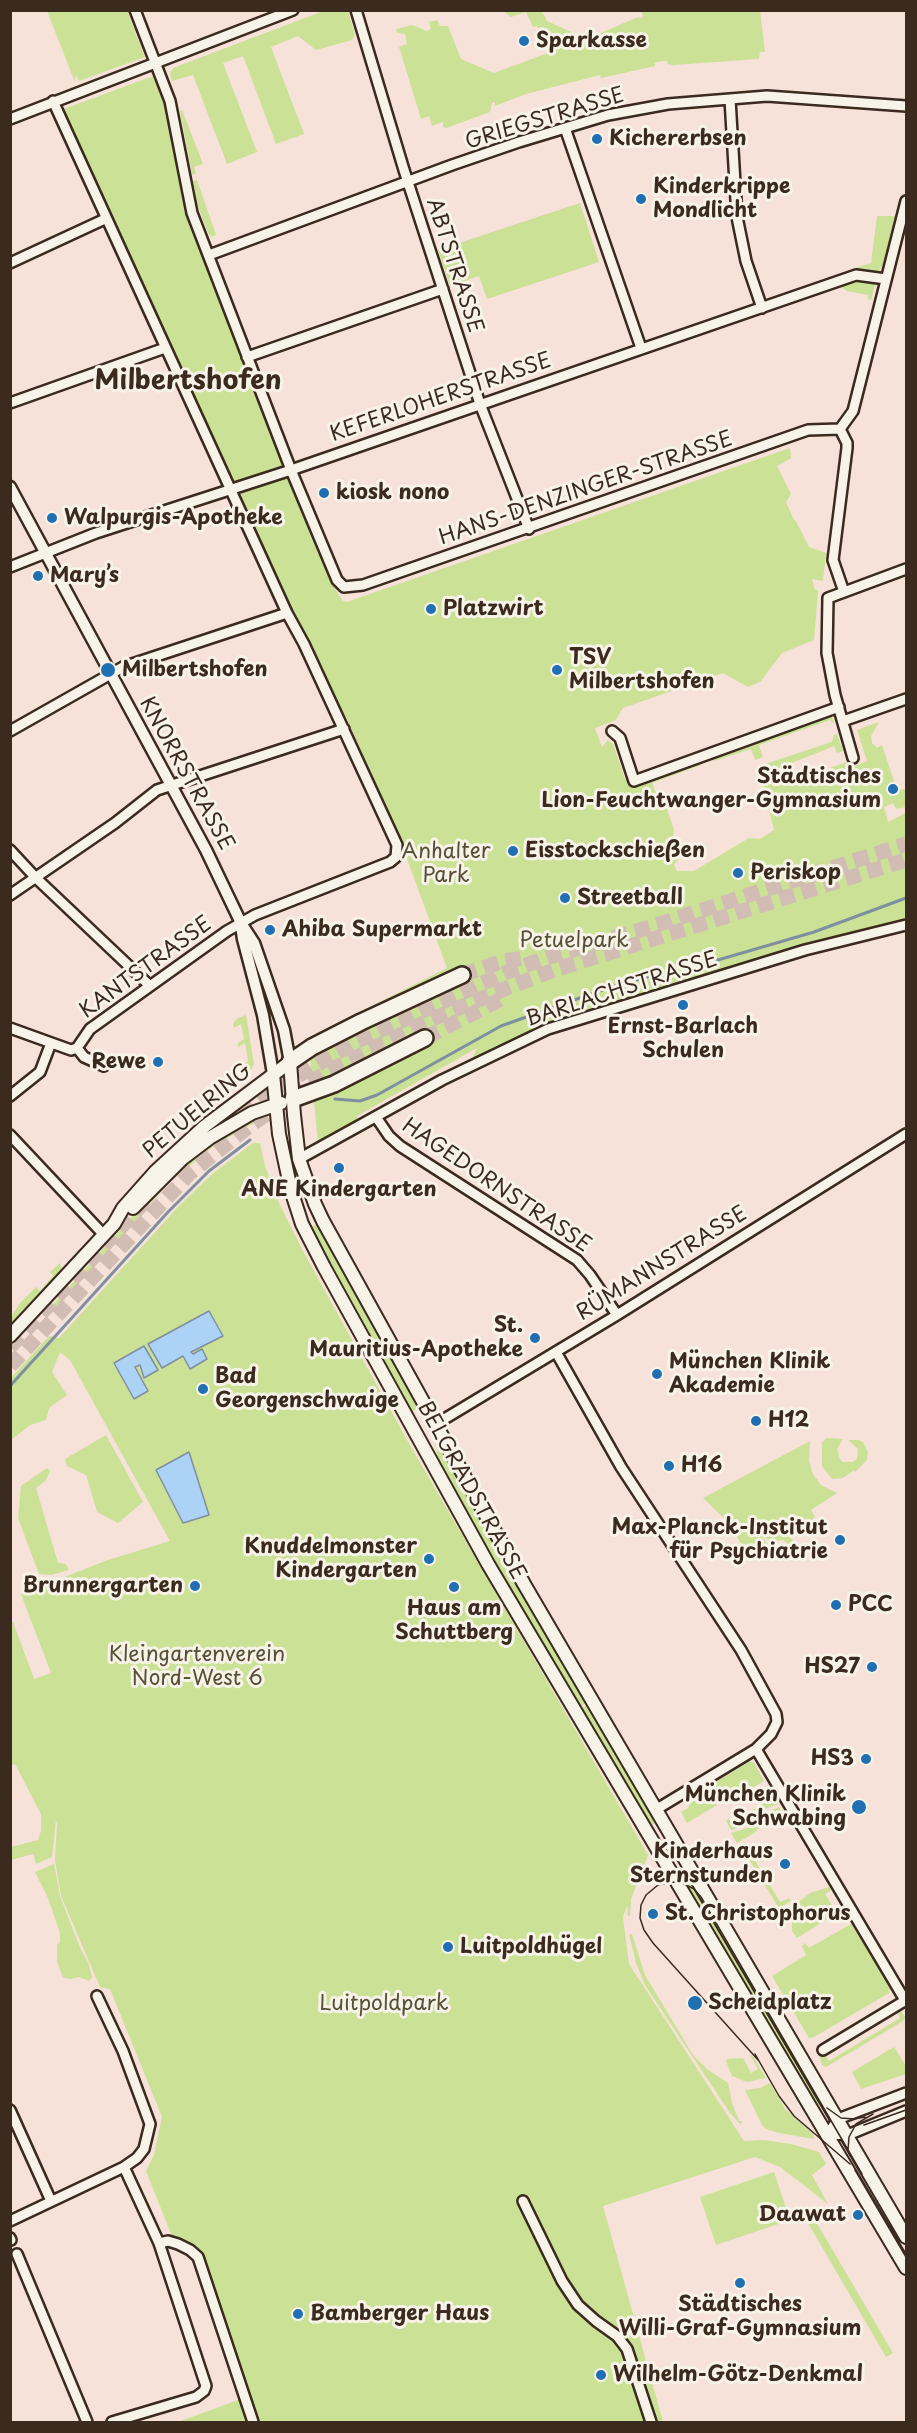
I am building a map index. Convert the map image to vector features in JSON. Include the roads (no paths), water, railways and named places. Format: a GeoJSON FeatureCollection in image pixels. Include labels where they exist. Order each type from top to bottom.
{"type":"FeatureCollection","features":[{"type":"Feature","properties":{"kind":"highway"},"geometry":{"type":"LineString","coordinates":[[290,1062],[312,1047],[361,1022],[462,975]]}},
{"type":"Feature","properties":{"kind":"highway"},"geometry":{"type":"LineString","coordinates":[[293,1099],[333,1084],[425,1038]]}},
{"type":"Feature","properties":{"kind":"main road","name":"PETUELRING"},"geometry":{"type":"LineString","coordinates":[[10,1336],[114,1224],[131,1200],[186,1143],[225,1109],[290,1062]]}},
{"type":"Feature","properties":{"kind":"main road","name":"BELGRADSTRASSE"},"geometry":{"type":"LineString","coordinates":[[290,1062],[299,1159],[323,1221],[524,1584],[848,2134],[906,2237]]}},
{"type":"Feature","properties":{"kind":"main road","name":"BELGRADSTRASSE"},"geometry":{"type":"LineString","coordinates":[[273,1074],[282,1152],[297,1210],[346,1308],[488,1564],[906,2268]]}},
{"type":"Feature","properties":{"kind":"main road","name":"PETUELRING"},"geometry":{"type":"LineString","coordinates":[[114,1224],[126,1216],[182,1159],[212,1137],[252,1113],[293,1099]]}},
{"type":"Feature","properties":{"kind":"main road"},"geometry":{"type":"LineString","coordinates":[[297,1210],[303,1212],[311,1209],[315,1204]]}},
{"type":"Feature","properties":{"kind":"main road"},"geometry":{"type":"LineString","coordinates":[[307,1233],[309,1225],[316,1221],[323,1221]]}},
{"type":"Feature","properties":{"kind":"main road"},"geometry":{"type":"LineString","coordinates":[[655,1842],[659,1814]]}},
{"type":"Feature","properties":{"kind":"street"},"geometry":{"type":"LineString","coordinates":[[135,10],[157,62],[170,101],[192,213],[291,470]]}},
{"type":"Feature","properties":{"kind":"street"},"geometry":{"type":"LineString","coordinates":[[10,118],[293,10]]}},
{"type":"Feature","properties":{"kind":"street","name":"ABTSTRASSE"},"geometry":{"type":"LineString","coordinates":[[356,10],[480,404],[529,529]]}},
{"type":"Feature","properties":{"kind":"street","name":"GRIEGSTRASSE"},"geometry":{"type":"LineString","coordinates":[[209,255],[408,181],[608,115],[668,104],[767,96],[906,106]]}},
{"type":"Feature","properties":{"kind":"street"},"geometry":{"type":"LineString","coordinates":[[730,99],[737,217],[746,261],[762,308]]}},
{"type":"Feature","properties":{"kind":"street"},"geometry":{"type":"LineString","coordinates":[[10,895],[158,790],[170,784],[344,729],[287,613],[53,101]]}},
{"type":"Feature","properties":{"kind":"street"},"geometry":{"type":"LineString","coordinates":[[565,128],[641,348]]}},
{"type":"Feature","properties":{"kind":"street"},"geometry":{"type":"LineString","coordinates":[[844,592],[833,560],[847,443],[840,429],[853,411],[906,201]]}},
{"type":"Feature","properties":{"kind":"street"},"geometry":{"type":"LineString","coordinates":[[10,263],[105,219]]}},
{"type":"Feature","properties":{"kind":"street","name":"KEFERLOHERSTRASSE"},"geometry":{"type":"LineString","coordinates":[[10,567],[107,529],[291,470],[860,274],[886,279]]}},
{"type":"Feature","properties":{"kind":"street"},"geometry":{"type":"LineString","coordinates":[[247,357],[442,289]]}},
{"type":"Feature","properties":{"kind":"street"},"geometry":{"type":"LineString","coordinates":[[10,403],[165,348]]}},
{"type":"Feature","properties":{"kind":"street","name":"HANS-DENZINGER-STRASSE"},"geometry":{"type":"LineString","coordinates":[[291,470],[338,580],[344,587],[363,585],[529,529],[808,430],[840,429]]}},
{"type":"Feature","properties":{"kind":"street","name":"KNORRSTRASSE"},"geometry":{"type":"LineString","coordinates":[[10,487],[254,943],[284,1030],[290,1062]]}},
{"type":"Feature","properties":{"kind":"street"},"geometry":{"type":"LineString","coordinates":[[853,758],[826,653],[828,598],[906,569]]}},
{"type":"Feature","properties":{"kind":"street"},"geometry":{"type":"LineString","coordinates":[[10,731],[123,667],[287,613]]}},
{"type":"Feature","properties":{"kind":"street"},"geometry":{"type":"LineString","coordinates":[[843,721],[906,699]]}},
{"type":"Feature","properties":{"kind":"street"},"geometry":{"type":"LineString","coordinates":[[612,730],[620,738],[634,781],[839,707]]}},
{"type":"Feature","properties":{"kind":"street","name":"KANTSTRASSE"},"geometry":{"type":"LineString","coordinates":[[77,1048],[90,1029],[241,922],[396,857],[397,845],[344,729]]}},
{"type":"Feature","properties":{"kind":"street"},"geometry":{"type":"LineString","coordinates":[[10,850],[36,878],[149,985]]}},
{"type":"Feature","properties":{"kind":"street","name":"KNORRSTRASSE"},"geometry":{"type":"LineString","coordinates":[[241,922],[243,939],[263,1015],[273,1074]]}},
{"type":"Feature","properties":{"kind":"street","name":"BARLACHSTRASSE"},"geometry":{"type":"LineString","coordinates":[[299,1159],[483,1059],[556,1026],[805,950],[906,925]]}},
{"type":"Feature","properties":{"kind":"street"},"geometry":{"type":"LineString","coordinates":[[10,1028],[71,1050],[77,1048],[88,1060],[104,1066]]}},
{"type":"Feature","properties":{"kind":"street"},"geometry":{"type":"LineString","coordinates":[[10,1096],[40,1072],[51,1043]]}},
{"type":"Feature","properties":{"kind":"street","name":"HAGEDORNSTRASSE"},"geometry":{"type":"LineString","coordinates":[[376,1117],[383,1130],[400,1146],[577,1260],[617,1315]]}},
{"type":"Feature","properties":{"kind":"street","name":"RÜMANNSTRASSE"},"geometry":{"type":"LineString","coordinates":[[436,1424],[617,1315],[906,1134]]}},
{"type":"Feature","properties":{"kind":"street"},"geometry":{"type":"LineString","coordinates":[[10,1135],[104,1235]]}},
{"type":"Feature","properties":{"kind":"street"},"geometry":{"type":"LineString","coordinates":[[555,1352],[629,1479],[748,1662],[776,1714],[777,1722],[771,1734],[756,1749],[659,1814]]}},
{"type":"Feature","properties":{"kind":"street"},"geometry":{"type":"LineString","coordinates":[[756,1749],[906,2001],[823,2050]]}},
{"type":"Feature","properties":{"kind":"street"},"geometry":{"type":"LineString","coordinates":[[10,2221],[123,2167],[137,2158],[144,2149],[150,2124],[123,2051],[97,1996]]}},
{"type":"Feature","properties":{"kind":"street"},"geometry":{"type":"LineString","coordinates":[[827,2135],[838,2119],[906,2093]]}},
{"type":"Feature","properties":{"kind":"street"},"geometry":{"type":"LineString","coordinates":[[10,2110],[51,2201]]}},
{"type":"Feature","properties":{"kind":"street"},"geometry":{"type":"LineString","coordinates":[[827,2135],[848,2134],[906,2111]]}},
{"type":"Feature","properties":{"kind":"street"},"geometry":{"type":"LineString","coordinates":[[112,2422],[196,2397],[204,2391],[206,2381],[159,2243],[123,2167]]}},
{"type":"Feature","properties":{"kind":"street"},"geometry":{"type":"LineString","coordinates":[[523,2201],[562,2281],[578,2305],[617,2336],[627,2349],[651,2422]]}},
{"type":"Feature","properties":{"kind":"street"},"geometry":{"type":"LineString","coordinates":[[159,2243],[168,2241],[178,2244],[198,2257],[253,2422]]}},
{"type":"Feature","properties":{"kind":"street"},"geometry":{"type":"LineString","coordinates":[[17,2254],[87,2422]]}},
{"type":"Feature","properties":{"kind":"water"},"geometry":{"type":"Polygon","coordinates":[[[209,1311],[223,1336],[191,1352],[193,1354],[202,1349],[207,1359],[190,1369],[183,1356],[162,1368],[148,1344],[209,1311]]]}},
{"type":"Feature","properties":{"kind":"water"},"geometry":{"type":"Polygon","coordinates":[[[144,1346],[158,1370],[144,1378],[140,1365],[135,1367],[148,1391],[134,1399],[114,1363],[144,1346]]]}},
{"type":"Feature","properties":{"kind":"water"},"geometry":{"type":"Polygon","coordinates":[[[189,1452],[209,1515],[183,1523],[156,1470],[189,1452]]]}},
{"type":"Feature","properties":{"kind":"waterway"},"geometry":{"type":"LineString","coordinates":[[711,962],[814,932],[906,898]]}},
{"type":"Feature","properties":{"kind":"waterway"},"geometry":{"type":"LineString","coordinates":[[335,1099],[360,1101],[377,1095],[501,1026],[605,989],[657,974]]}},
{"type":"Feature","properties":{"kind":"waterway"},"geometry":{"type":"LineString","coordinates":[[10,1386],[168,1212],[209,1171],[250,1140]]}},
{"type":"Feature","properties":{"kind":"tunnel"},"geometry":{"type":"LineString","coordinates":[[242,1116],[293,1079],[353,1043],[507,972],[906,844]]}},
{"type":"Feature","properties":{"kind":"tunnel"},"geometry":{"type":"LineString","coordinates":[[10,1366],[190,1173],[252,1124],[327,1072],[430,1020],[554,970],[906,860]]}},
{"type":"Feature","properties":{"kind":"tunnel"},"geometry":{"type":"LineString","coordinates":[[462,975],[503,961],[525,958]]}},
{"type":"Feature","properties":{"kind":"tunnel"},"geometry":{"type":"LineString","coordinates":[[425,1038],[501,999]]}},
{"type":"Feature","properties":{"kind":"tunnel"},"geometry":{"type":"LineString","coordinates":[[10,1347],[147,1199]]}},
{"type":"Feature","properties":{"kind":"tram line"},"geometry":{"type":"LineString","coordinates":[[759,2061],[653,1943],[644,1930],[640,1918],[641,1905],[646,1895],[658,1885],[672,1882],[682,1883],[694,1889],[701,1897],[862,2174]]}},
{"type":"Feature","properties":{"kind":"tram line"},"geometry":{"type":"LineString","coordinates":[[755,2054],[779,2096],[794,2116],[850,2164]]}},
{"type":"Feature","properties":{"kind":"tram line"},"geometry":{"type":"LineString","coordinates":[[827,2108],[841,2118],[865,2117]]}},
{"type":"Feature","properties":{"kind":"tram line"},"geometry":{"type":"LineString","coordinates":[[864,2125],[906,2110]]}},
{"type":"Feature","properties":{"kind":"tram line"},"geometry":{"type":"LineString","coordinates":[[848,2150],[849,2137],[856,2124],[873,2114]]}},
{"type":"Feature","properties":{"kind":"tram line"},"geometry":{"type":"LineString","coordinates":[[855,2170],[906,2257]]}},
{"type":"Feature","properties":{"kind":"place","name":"Sparkasse"},"geometry":{"type":"Point","coordinates":[524,41]}},
{"type":"Feature","properties":{"kind":"place","name":"Kichererbsen"},"geometry":{"type":"Point","coordinates":[597,139]}},
{"type":"Feature","properties":{"kind":"place","name":"Kinderkrippe Mondlicht"},"geometry":{"type":"Point","coordinates":[641,199]}},
{"type":"Feature","properties":{"kind":"place","name":"kiosk nono"},"geometry":{"type":"Point","coordinates":[324,493]}},
{"type":"Feature","properties":{"kind":"place","name":"Walpurgis-Apotheke"},"geometry":{"type":"Point","coordinates":[52,518]}},
{"type":"Feature","properties":{"kind":"place","name":"Mary’s"},"geometry":{"type":"Point","coordinates":[38,576]}},
{"type":"Feature","properties":{"kind":"place","name":"Platzwirt"},"geometry":{"type":"Point","coordinates":[431,609]}},
{"type":"Feature","properties":{"kind":"place","name":"Milbertshofen"},"geometry":{"type":"Point","coordinates":[108,670]}},
{"type":"Feature","properties":{"kind":"place","name":"TSV Milbertshofen"},"geometry":{"type":"Point","coordinates":[557,670]}},
{"type":"Feature","properties":{"kind":"place","name":"Städtisches Lion-Feuchtwanger-Gymnasium"},"geometry":{"type":"Point","coordinates":[893,789]}},
{"type":"Feature","properties":{"kind":"place","name":"Eisstockschießen"},"geometry":{"type":"Point","coordinates":[513,851]}},
{"type":"Feature","properties":{"kind":"place","name":"Periskop"},"geometry":{"type":"Point","coordinates":[738,873]}},
{"type":"Feature","properties":{"kind":"place","name":"Streetball"},"geometry":{"type":"Point","coordinates":[565,898]}},
{"type":"Feature","properties":{"kind":"place","name":"Ahiba Supermarkt"},"geometry":{"type":"Point","coordinates":[270,930]}},
{"type":"Feature","properties":{"kind":"place","name":"Ernst-Barlach Schulen"},"geometry":{"type":"Point","coordinates":[683,1005]}},
{"type":"Feature","properties":{"kind":"place","name":"Rewe"},"geometry":{"type":"Point","coordinates":[158,1062]}},
{"type":"Feature","properties":{"kind":"place","name":"ANE Kindergarten"},"geometry":{"type":"Point","coordinates":[339,1168]}},
{"type":"Feature","properties":{"kind":"place","name":"St. Mauritius-Apotheke"},"geometry":{"type":"Point","coordinates":[535,1338]}},
{"type":"Feature","properties":{"kind":"place","name":"München Klinik Akademie"},"geometry":{"type":"Point","coordinates":[657,1374]}},
{"type":"Feature","properties":{"kind":"place","name":"Bad Georgenschwaige"},"geometry":{"type":"Point","coordinates":[203,1389]}},
{"type":"Feature","properties":{"kind":"place","name":"H12"},"geometry":{"type":"Point","coordinates":[756,1421]}},
{"type":"Feature","properties":{"kind":"place","name":"H16"},"geometry":{"type":"Point","coordinates":[669,1466]}},
{"type":"Feature","properties":{"kind":"place","name":"Max-Planck-Institut für Psychiatrie"},"geometry":{"type":"Point","coordinates":[840,1540]}},
{"type":"Feature","properties":{"kind":"place","name":"Knuddelmonster Kindergarten"},"geometry":{"type":"Point","coordinates":[429,1559]}},
{"type":"Feature","properties":{"kind":"place","name":"Brunnergarten"},"geometry":{"type":"Point","coordinates":[195,1586]}},
{"type":"Feature","properties":{"kind":"place","name":"Haus am Schuttberg"},"geometry":{"type":"Point","coordinates":[454,1587]}},
{"type":"Feature","properties":{"kind":"place","name":"PCC"},"geometry":{"type":"Point","coordinates":[836,1605]}},
{"type":"Feature","properties":{"kind":"place","name":"HS27"},"geometry":{"type":"Point","coordinates":[872,1667]}},
{"type":"Feature","properties":{"kind":"place","name":"HS3"},"geometry":{"type":"Point","coordinates":[866,1759]}},
{"type":"Feature","properties":{"kind":"place","name":"München Klinik Schwabing"},"geometry":{"type":"Point","coordinates":[859,1807]}},
{"type":"Feature","properties":{"kind":"place","name":"Kinderhaus Sternstunden"},"geometry":{"type":"Point","coordinates":[785,1864]}},
{"type":"Feature","properties":{"kind":"place","name":"St. Christophorus"},"geometry":{"type":"Point","coordinates":[653,1914]}},
{"type":"Feature","properties":{"kind":"place","name":"Luitpoldhügel"},"geometry":{"type":"Point","coordinates":[448,1947]}},
{"type":"Feature","properties":{"kind":"place","name":"Scheidplatz"},"geometry":{"type":"Point","coordinates":[695,2003]}},
{"type":"Feature","properties":{"kind":"place","name":"Daawat"},"geometry":{"type":"Point","coordinates":[858,2215]}},
{"type":"Feature","properties":{"kind":"place","name":"Städtisches Willi-Graf-Gymnasium"},"geometry":{"type":"Point","coordinates":[740,2283]}},
{"type":"Feature","properties":{"kind":"place","name":"Bamberger Haus"},"geometry":{"type":"Point","coordinates":[298,2314]}},
{"type":"Feature","properties":{"kind":"place","name":"Wilhelm-Götz-Denkmal"},"geometry":{"type":"Point","coordinates":[601,2375]}},
{"type":"Feature","properties":{"kind":"district","name":"Milbertshofen"},"geometry":{"type":"Point","coordinates":[188,382]}},
{"type":"Feature","properties":{"kind":"park label","name":"Anhalter Park"},"geometry":{"type":"Point","coordinates":[446,864]}},
{"type":"Feature","properties":{"kind":"park label","name":"Petuelpark"},"geometry":{"type":"Point","coordinates":[574,941]}},
{"type":"Feature","properties":{"kind":"park label","name":"Kleingartenverein Nord-West 6"},"geometry":{"type":"Point","coordinates":[197,1667]}},
{"type":"Feature","properties":{"kind":"park label","name":"Luitpoldpark"},"geometry":{"type":"Point","coordinates":[384,2004]}}]}
